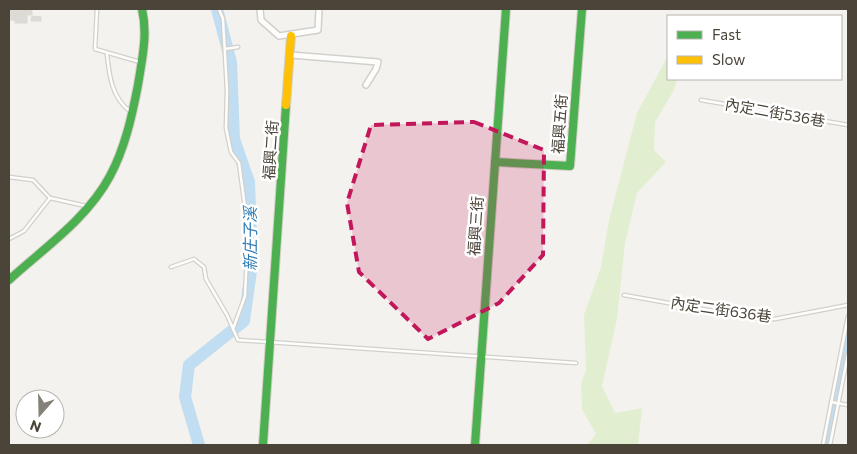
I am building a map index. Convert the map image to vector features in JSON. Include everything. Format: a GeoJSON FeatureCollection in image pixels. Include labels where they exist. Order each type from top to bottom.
{"type":"FeatureCollection","features":[{"type":"Feature","properties":{"kind":"street"},"geometry":{"type":"LineString","coordinates":[[9,280],[71,226],[109,177],[132,113],[142,62],[146,22],[142,9]]}},
{"type":"Feature","properties":{"kind":"street"},"geometry":{"type":"LineString","coordinates":[[260,9],[261,20],[279,36],[292,36],[318,30],[319,9]]}},
{"type":"Feature","properties":{"kind":"street","name":"福興三街"},"geometry":{"type":"LineString","coordinates":[[475,445],[506,9]]}},
{"type":"Feature","properties":{"kind":"street","name":"福興五街"},"geometry":{"type":"LineString","coordinates":[[495,162],[570,166],[582,9]]}},
{"type":"Feature","properties":{"kind":"street","name":"福興二街"},"geometry":{"type":"LineString","coordinates":[[263,445],[292,36]]}},
{"type":"Feature","properties":{"kind":"street"},"geometry":{"type":"LineString","coordinates":[[291,55],[378,62],[366,85]]}},
{"type":"Feature","properties":{"kind":"lane"},"geometry":{"type":"LineString","coordinates":[[97,9],[95,50],[142,62]]}},
{"type":"Feature","properties":{"kind":"lane"},"geometry":{"type":"LineString","coordinates":[[219,9],[223,19],[228,90],[226,128],[231,152],[239,163],[248,230],[245,296],[233,329]]}},
{"type":"Feature","properties":{"kind":"lane"},"geometry":{"type":"LineString","coordinates":[[225,49],[238,47]]}},
{"type":"Feature","properties":{"kind":"lane"},"geometry":{"type":"LineString","coordinates":[[107,54],[114,91],[125,108],[132,113]]}},
{"type":"Feature","properties":{"kind":"lane","name":"內定二街536巷"},"geometry":{"type":"LineString","coordinates":[[701,100],[848,125]]}},
{"type":"Feature","properties":{"kind":"lane"},"geometry":{"type":"LineString","coordinates":[[9,177],[33,180],[50,198],[87,206]]}},
{"type":"Feature","properties":{"kind":"lane"},"geometry":{"type":"LineString","coordinates":[[9,239],[24,231],[50,198]]}},
{"type":"Feature","properties":{"kind":"lane"},"geometry":{"type":"LineString","coordinates":[[171,267],[194,259],[204,267],[206,279],[227,315],[238,340],[576,363]]}},
{"type":"Feature","properties":{"kind":"lane","name":"內定二街636巷"},"geometry":{"type":"LineString","coordinates":[[624,294],[752,318],[775,319],[848,305]]}},
{"type":"Feature","properties":{"kind":"lane"},"geometry":{"type":"LineString","coordinates":[[823,445],[848,316]]}},
{"type":"Feature","properties":{"kind":"lane"},"geometry":{"type":"LineString","coordinates":[[830,445],[848,354]]}},
{"type":"Feature","properties":{"kind":"lane"},"geometry":{"type":"LineString","coordinates":[[832,402],[848,405]]}},
{"type":"Feature","properties":{"kind":"highlighted area"},"geometry":{"type":"Polygon","coordinates":[[[474,122],[544,150],[543,255],[499,303],[428,339],[359,272],[347,203],[371,125],[474,122]]]}},
{"type":"Feature","properties":{"kind":"green space"},"geometry":{"type":"Polygon","coordinates":[[[667,58],[667,80],[677,80],[674,90],[655,122],[654,150],[666,162],[637,193],[625,243],[617,319],[602,386],[615,413],[642,408],[638,445],[587,445],[596,434],[582,409],[581,384],[586,370],[584,315],[601,267],[609,220],[637,113],[667,58]]]}},
{"type":"Feature","properties":{"kind":"building"},"geometry":{"type":"Polygon","coordinates":[[[9,9],[15,9],[15,20],[9,20],[9,9]]]}},
{"type":"Feature","properties":{"kind":"building"},"geometry":{"type":"Polygon","coordinates":[[[15,9],[32,10],[32,15],[15,14],[15,9]]]}},
{"type":"Feature","properties":{"kind":"building"},"geometry":{"type":"Polygon","coordinates":[[[15,14],[27,14],[27,23],[15,23],[15,14]]]}},
{"type":"Feature","properties":{"kind":"building"},"geometry":{"type":"Polygon","coordinates":[[[32,16],[41,17],[41,21],[31,21],[32,16]]]}},
{"type":"Feature","properties":{"kind":"waterway","name":"新庄子溪"},"geometry":{"type":"LineString","coordinates":[[199,445],[185,397],[189,365],[244,321],[252,264],[249,182],[234,139],[231,62],[217,9]]}},
{"type":"Feature","properties":{"kind":"waterway"},"geometry":{"type":"LineString","coordinates":[[826,445],[848,330]]}},
{"type":"Feature","properties":{"kind":"traffic: fast"},"geometry":{"type":"LineString","coordinates":[[9,280],[77,219],[100,192],[110,176],[127,132],[138,85],[144,38],[142,9]]}},
{"type":"Feature","properties":{"kind":"traffic: fast"},"geometry":{"type":"LineString","coordinates":[[475,445],[506,9]]}},
{"type":"Feature","properties":{"kind":"traffic: fast"},"geometry":{"type":"LineString","coordinates":[[495,162],[570,166],[582,9]]}},
{"type":"Feature","properties":{"kind":"traffic: fast"},"geometry":{"type":"LineString","coordinates":[[263,445],[286,105]]}},
{"type":"Feature","properties":{"kind":"traffic: slow"},"geometry":{"type":"LineString","coordinates":[[286,105],[291,36]]}}]}
